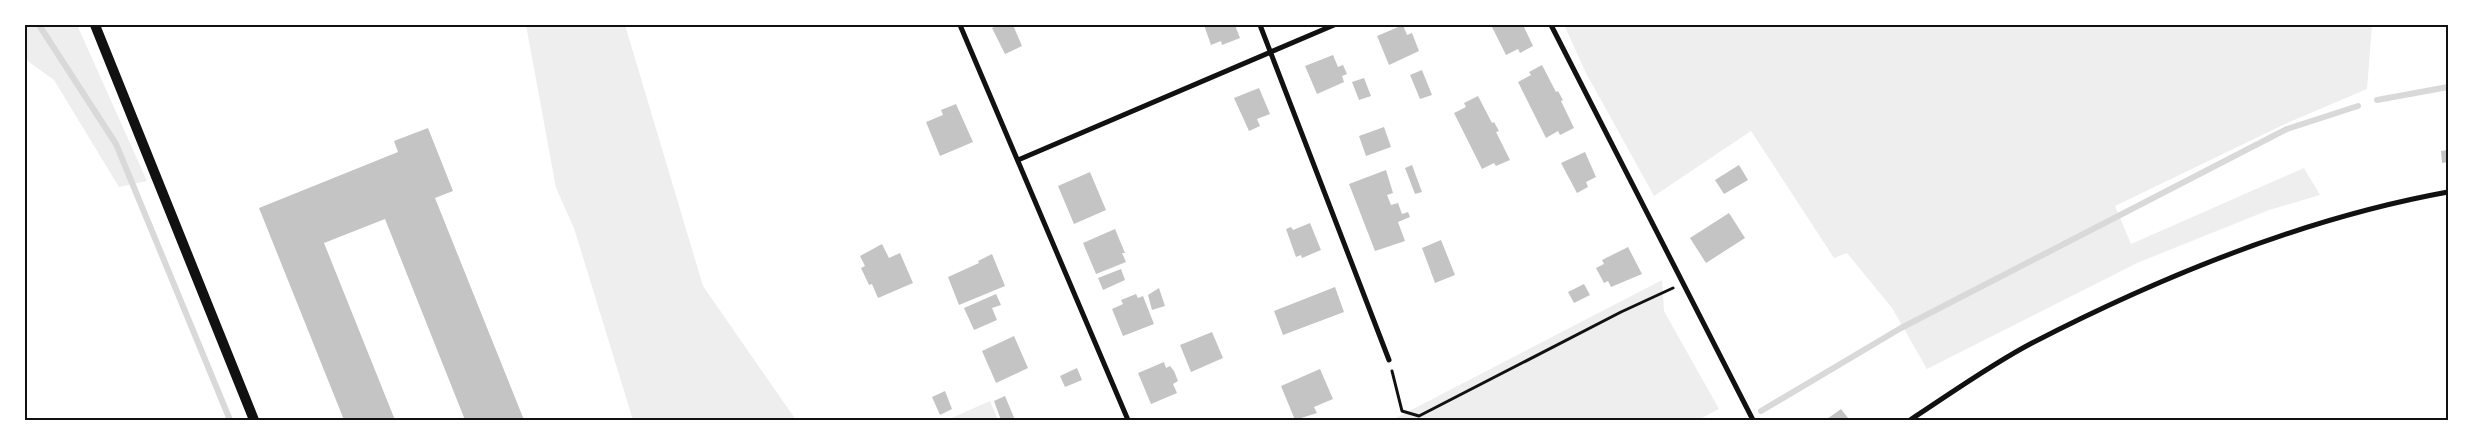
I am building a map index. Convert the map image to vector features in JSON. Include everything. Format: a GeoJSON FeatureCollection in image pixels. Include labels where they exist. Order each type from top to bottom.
{"type":"FeatureCollection","features":[{"type":"Feature","properties":{"kind":"main road"},"geometry":{"type":"LineString","coordinates":[[95,25],[254,420]]}},
{"type":"Feature","properties":{"kind":"street"},"geometry":{"type":"LineString","coordinates":[[960,25],[1128,420]]}},
{"type":"Feature","properties":{"kind":"street"},"geometry":{"type":"LineString","coordinates":[[1260,25],[1389,360]]}},
{"type":"Feature","properties":{"kind":"street"},"geometry":{"type":"LineString","coordinates":[[1018,160],[1334,25]]}},
{"type":"Feature","properties":{"kind":"street"},"geometry":{"type":"LineString","coordinates":[[1551,25],[1753,420]]}},
{"type":"Feature","properties":{"kind":"street"},"geometry":{"type":"LineString","coordinates":[[1910,420],[2031,344],[2148,288],[2269,241],[2336,218],[2402,201],[2448,192]]}},
{"type":"Feature","properties":{"kind":"path"},"geometry":{"type":"LineString","coordinates":[[1389,360],[1402,411],[1419,416],[1621,312],[1683,284]]}},
{"type":"Feature","properties":{"kind":"shaded area"},"geometry":{"type":"Polygon","coordinates":[[[25,25],[77,25],[147,181],[119,187],[54,80],[25,59],[25,25]]]}},
{"type":"Feature","properties":{"kind":"shaded area"},"geometry":{"type":"Polygon","coordinates":[[[526,25],[625,25],[703,286],[796,420],[633,420],[574,228],[556,188],[526,25]]]}},
{"type":"Feature","properties":{"kind":"shaded area"},"geometry":{"type":"Polygon","coordinates":[[[1564,25],[2372,25],[2367,89],[2285,124],[2115,206],[2131,244],[2304,168],[2320,195],[2269,210],[2137,263],[1927,369],[1892,308],[1847,253],[1834,258],[1751,131],[1654,196],[1586,73],[1564,25]]]}},
{"type":"Feature","properties":{"kind":"shaded area"},"geometry":{"type":"Polygon","coordinates":[[[1662,280],[1664,311],[1719,409],[1698,420],[1392,420],[1662,280]]]}},
{"type":"Feature","properties":{"kind":"shaded area"},"geometry":{"type":"Polygon","coordinates":[[[990,401],[998,420],[947,420],[990,401]]]}},
{"type":"Feature","properties":{"kind":"building"},"geometry":{"type":"Polygon","coordinates":[[[999,25],[1013,25],[1022,46],[1005,54],[992,28],[999,25]]]}},
{"type":"Feature","properties":{"kind":"building"},"geometry":{"type":"Polygon","coordinates":[[[1204,25],[1235,25],[1240,38],[1222,45],[1221,41],[1211,45],[1204,25]]]}},
{"type":"Feature","properties":{"kind":"building"},"geometry":{"type":"Polygon","coordinates":[[[1403,25],[1407,35],[1412,33],[1419,51],[1389,65],[1377,36],[1403,25]]]}},
{"type":"Feature","properties":{"kind":"building"},"geometry":{"type":"Polygon","coordinates":[[[1491,25],[1523,25],[1533,46],[1520,53],[1518,49],[1506,55],[1491,25]]]}},
{"type":"Feature","properties":{"kind":"building"},"geometry":{"type":"Polygon","coordinates":[[[1333,55],[1338,67],[1343,65],[1347,74],[1342,76],[1344,82],[1317,94],[1305,66],[1333,55]]]}},
{"type":"Feature","properties":{"kind":"building"},"geometry":{"type":"Polygon","coordinates":[[[1542,65],[1556,92],[1558,91],[1563,100],[1561,101],[1574,128],[1560,135],[1558,131],[1546,138],[1518,82],[1531,75],[1529,72],[1542,65]]]}},
{"type":"Feature","properties":{"kind":"building"},"geometry":{"type":"Polygon","coordinates":[[[1422,70],[1432,95],[1420,99],[1410,75],[1422,70]]]}},
{"type":"Feature","properties":{"kind":"building"},"geometry":{"type":"Polygon","coordinates":[[[1364,78],[1371,96],[1359,100],[1352,82],[1364,78]]]}},
{"type":"Feature","properties":{"kind":"building"},"geometry":{"type":"Polygon","coordinates":[[[1259,88],[1270,114],[1257,119],[1260,126],[1249,131],[1234,98],[1259,88]]]}},
{"type":"Feature","properties":{"kind":"building"},"geometry":{"type":"Polygon","coordinates":[[[1478,96],[1492,123],[1494,122],[1499,131],[1496,132],[1510,160],[1496,166],[1494,163],[1482,169],[1454,113],[1466,107],[1464,103],[1478,96]]]}},
{"type":"Feature","properties":{"kind":"building"},"geometry":{"type":"Polygon","coordinates":[[[956,104],[973,142],[940,156],[926,122],[943,115],[941,110],[956,104]]]}},
{"type":"Feature","properties":{"kind":"building"},"geometry":{"type":"Polygon","coordinates":[[[1384,127],[1391,147],[1366,156],[1359,136],[1384,127]]]}},
{"type":"Feature","properties":{"kind":"building"},"geometry":{"type":"Polygon","coordinates":[[[428,128],[453,191],[435,198],[524,420],[465,420],[385,219],[324,243],[395,420],[344,420],[259,208],[398,152],[394,141],[428,128]]]}},
{"type":"Feature","properties":{"kind":"building"},"geometry":{"type":"Polygon","coordinates":[[[2448,150],[2448,162],[2442,163],[2441,151],[2448,150]]]}},
{"type":"Feature","properties":{"kind":"building"},"geometry":{"type":"Polygon","coordinates":[[[1585,152],[1596,177],[1586,182],[1588,187],[1577,193],[1561,163],[1585,152]]]}},
{"type":"Feature","properties":{"kind":"building"},"geometry":{"type":"Polygon","coordinates":[[[1412,165],[1422,192],[1415,194],[1405,168],[1412,165]]]}},
{"type":"Feature","properties":{"kind":"building"},"geometry":{"type":"Polygon","coordinates":[[[1739,165],[1748,180],[1724,194],[1715,180],[1739,165]]]}},
{"type":"Feature","properties":{"kind":"building"},"geometry":{"type":"Polygon","coordinates":[[[1386,170],[1393,193],[1387,195],[1391,205],[1398,203],[1402,214],[1408,212],[1410,217],[1398,222],[1405,241],[1375,251],[1349,184],[1386,170]]]}},
{"type":"Feature","properties":{"kind":"building"},"geometry":{"type":"Polygon","coordinates":[[[1090,172],[1106,210],[1074,224],[1058,186],[1090,172]]]}},
{"type":"Feature","properties":{"kind":"building"},"geometry":{"type":"Polygon","coordinates":[[[1729,213],[1745,238],[1706,263],[1690,238],[1729,213]]]}},
{"type":"Feature","properties":{"kind":"building"},"geometry":{"type":"Polygon","coordinates":[[[1310,223],[1321,250],[1302,258],[1301,255],[1296,257],[1286,229],[1291,227],[1293,230],[1310,223]]]}},
{"type":"Feature","properties":{"kind":"building"},"geometry":{"type":"Polygon","coordinates":[[[1115,229],[1125,253],[1122,253],[1126,262],[1096,274],[1083,243],[1115,229]]]}},
{"type":"Feature","properties":{"kind":"building"},"geometry":{"type":"Polygon","coordinates":[[[1441,240],[1455,275],[1435,283],[1422,248],[1441,240]]]}},
{"type":"Feature","properties":{"kind":"building"},"geometry":{"type":"Polygon","coordinates":[[[882,244],[889,258],[900,253],[913,283],[878,298],[872,284],[869,285],[861,268],[865,266],[860,256],[882,244]]]}},
{"type":"Feature","properties":{"kind":"building"},"geometry":{"type":"Polygon","coordinates":[[[1628,247],[1642,274],[1611,287],[1608,281],[1604,283],[1596,268],[1604,264],[1602,260],[1628,247]]]}},
{"type":"Feature","properties":{"kind":"building"},"geometry":{"type":"Polygon","coordinates":[[[992,254],[1005,286],[959,305],[948,277],[979,263],[978,261],[992,254]]]}},
{"type":"Feature","properties":{"kind":"building"},"geometry":{"type":"Polygon","coordinates":[[[1121,269],[1125,280],[1103,290],[1098,278],[1121,269]]]}},
{"type":"Feature","properties":{"kind":"building"},"geometry":{"type":"Polygon","coordinates":[[[1584,284],[1590,295],[1574,303],[1568,292],[1584,284]]]}},
{"type":"Feature","properties":{"kind":"building"},"geometry":{"type":"Polygon","coordinates":[[[1335,287],[1344,312],[1283,335],[1274,311],[1335,287]]]}},
{"type":"Feature","properties":{"kind":"building"},"geometry":{"type":"Polygon","coordinates":[[[1159,288],[1165,306],[1152,310],[1148,295],[1159,288]]]}},
{"type":"Feature","properties":{"kind":"building"},"geometry":{"type":"Polygon","coordinates":[[[996,294],[1001,305],[992,308],[997,320],[974,330],[964,308],[996,294]]]}},
{"type":"Feature","properties":{"kind":"building"},"geometry":{"type":"Polygon","coordinates":[[[1136,294],[1138,298],[1143,296],[1154,324],[1123,336],[1112,309],[1123,304],[1121,300],[1136,294]]]}},
{"type":"Feature","properties":{"kind":"building"},"geometry":{"type":"Polygon","coordinates":[[[1212,332],[1223,358],[1191,372],[1180,345],[1212,332]]]}},
{"type":"Feature","properties":{"kind":"building"},"geometry":{"type":"Polygon","coordinates":[[[1014,336],[1028,368],[996,383],[982,351],[1014,336]]]}},
{"type":"Feature","properties":{"kind":"building"},"geometry":{"type":"Polygon","coordinates":[[[1164,362],[1166,368],[1170,366],[1174,371],[1178,381],[1173,384],[1177,393],[1151,404],[1138,373],[1164,362]]]}},
{"type":"Feature","properties":{"kind":"building"},"geometry":{"type":"Polygon","coordinates":[[[1077,368],[1082,380],[1065,387],[1060,376],[1077,368]]]}},
{"type":"Feature","properties":{"kind":"building"},"geometry":{"type":"Polygon","coordinates":[[[1320,369],[1333,399],[1314,407],[1317,413],[1295,420],[1281,386],[1320,369]]]}},
{"type":"Feature","properties":{"kind":"building"},"geometry":{"type":"Polygon","coordinates":[[[945,391],[952,409],[940,415],[932,397],[945,391]]]}},
{"type":"Feature","properties":{"kind":"building"},"geometry":{"type":"Polygon","coordinates":[[[1005,396],[1015,420],[1001,420],[994,401],[1005,396]]]}},
{"type":"Feature","properties":{"kind":"building"},"geometry":{"type":"Polygon","coordinates":[[[1841,409],[1848,418],[1827,419],[1841,409]]]}},
{"type":"Feature","properties":{"kind":"waterway"},"geometry":{"type":"LineString","coordinates":[[39,25],[116,144],[230,420]]}},
{"type":"Feature","properties":{"kind":"waterway"},"geometry":{"type":"LineString","coordinates":[[2377,100],[2448,87]]}},
{"type":"Feature","properties":{"kind":"waterway"},"geometry":{"type":"LineString","coordinates":[[1761,411],[1901,328],[2287,129],[2358,106]]}}]}
